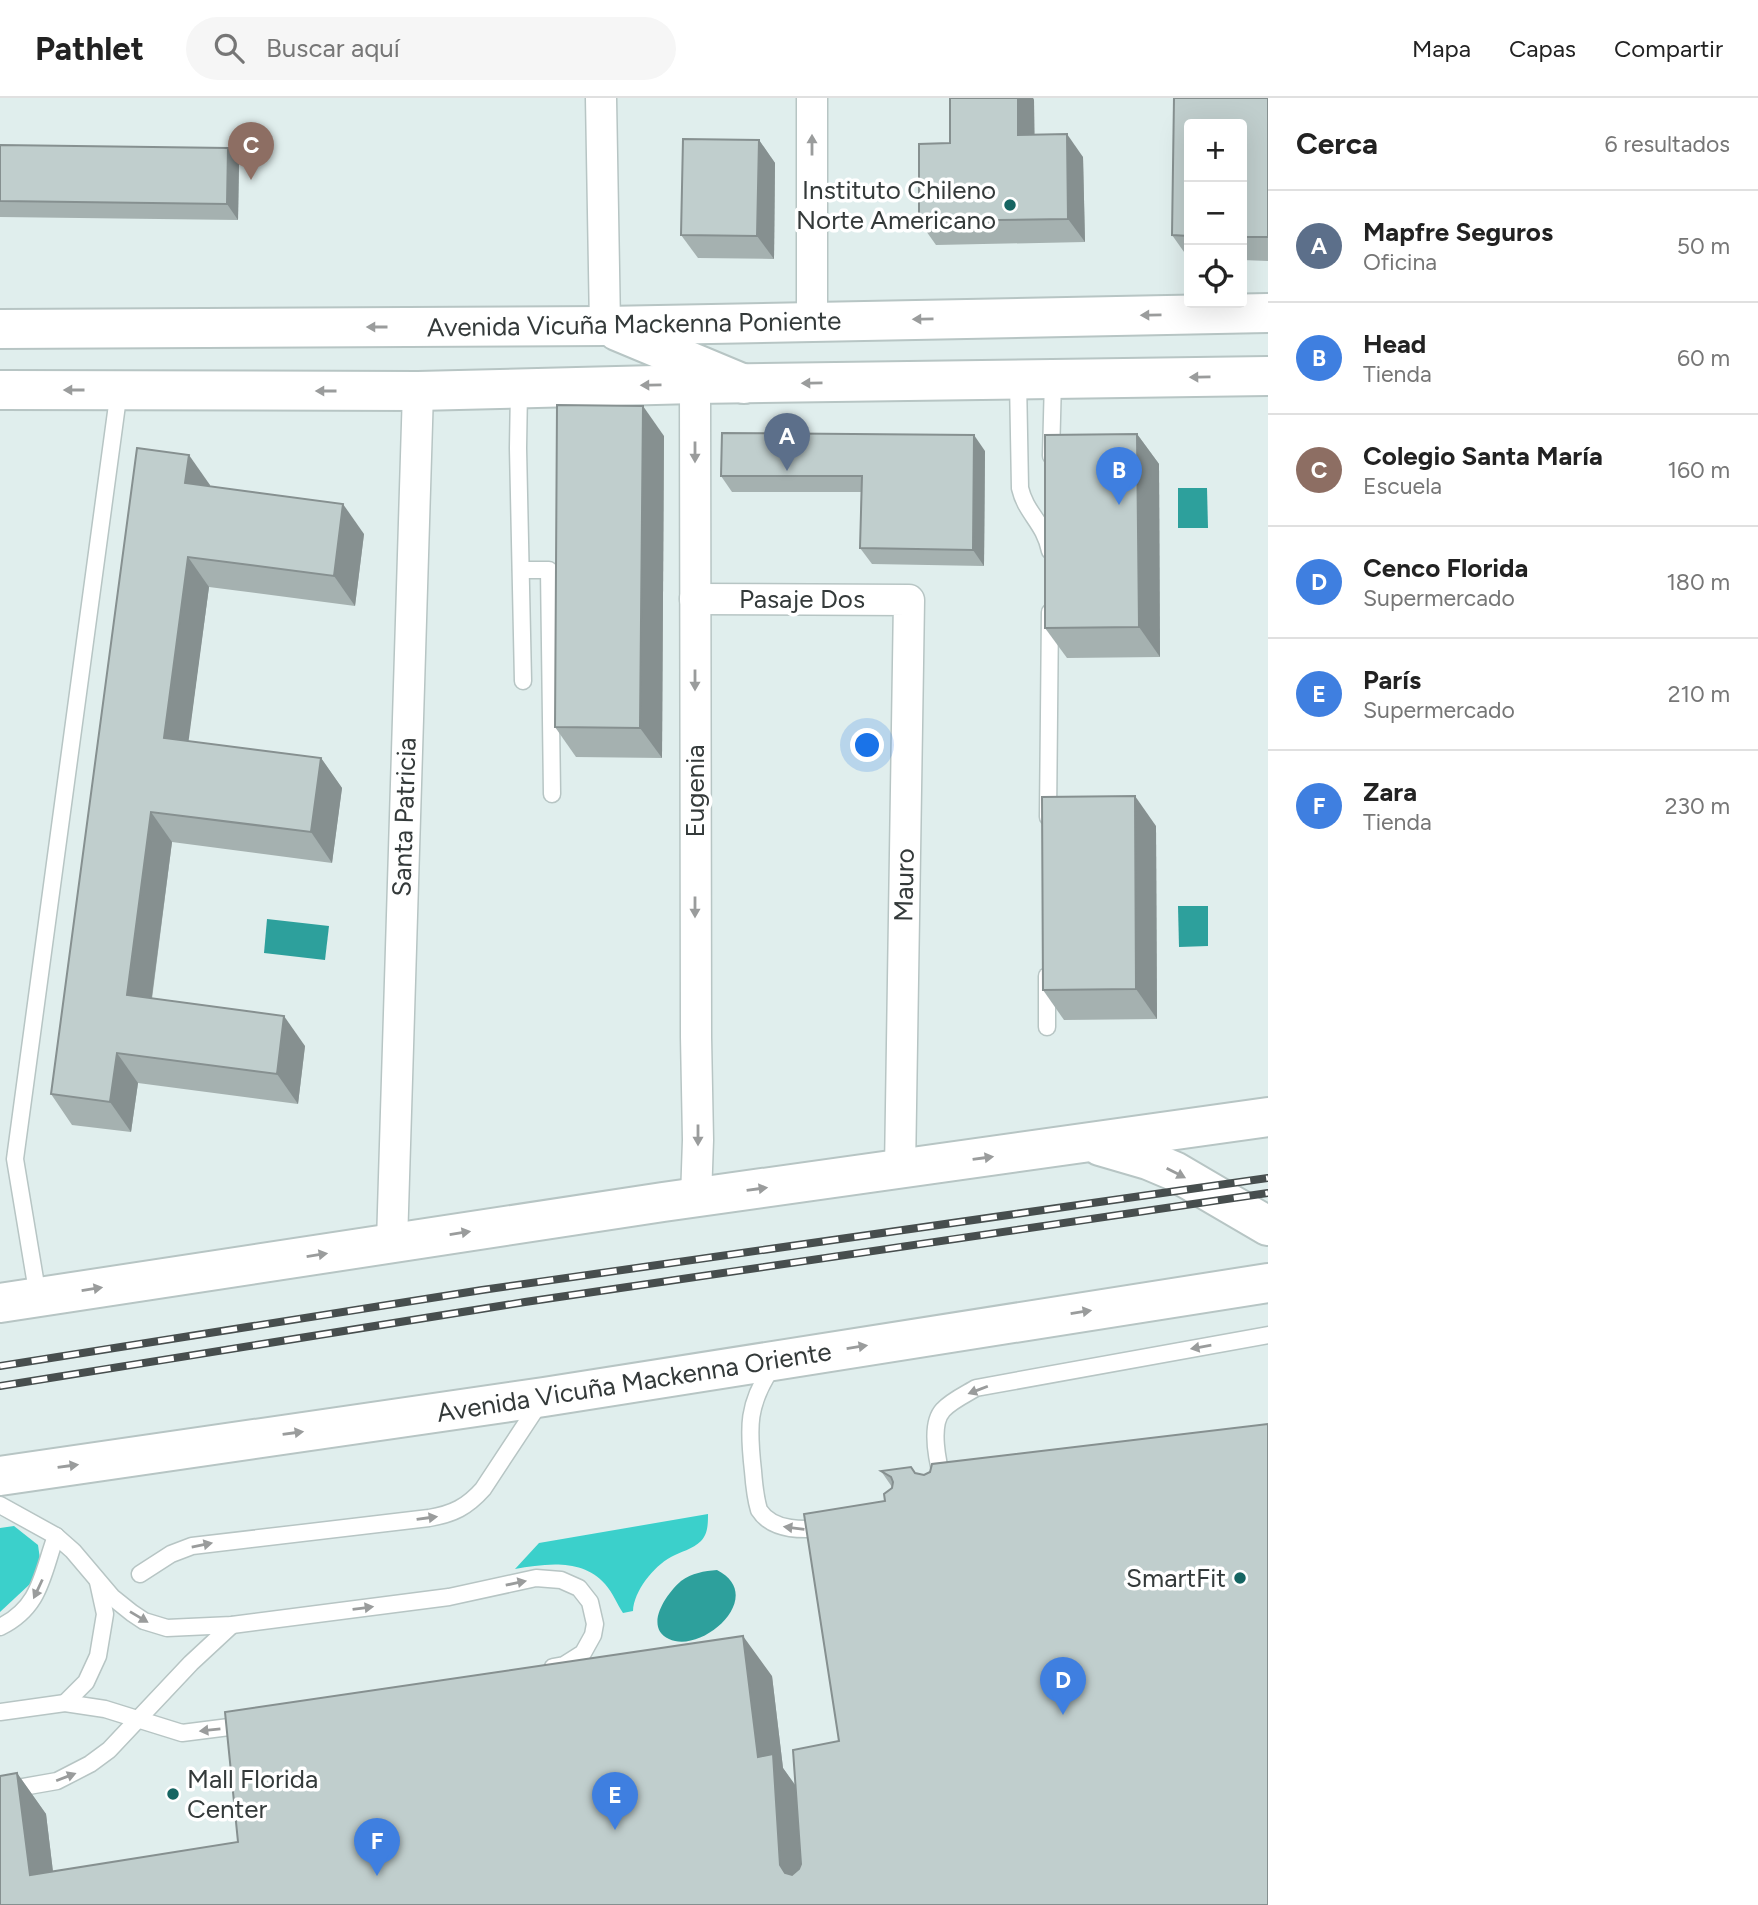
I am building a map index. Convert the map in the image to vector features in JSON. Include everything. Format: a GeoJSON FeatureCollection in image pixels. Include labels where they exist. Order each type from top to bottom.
{"type":"FeatureCollection","features":[{"type":"Feature","properties":{"kind":"main road","name":"Avenida Vicuña Mackenna Poniente"},"geometry":{"type":"LineString","coordinates":[[0,329],[605,326],[1268,313]]}},
{"type":"Feature","properties":{"kind":"main road"},"geometry":{"type":"LineString","coordinates":[[605,326],[744,384]]}},
{"type":"Feature","properties":{"kind":"main road"},"geometry":{"type":"LineString","coordinates":[[0,390],[418,391],[695,384],[1268,376]]}},
{"type":"Feature","properties":{"kind":"main road"},"geometry":{"type":"LineString","coordinates":[[0,1303],[696,1198],[1268,1116]]}},
{"type":"Feature","properties":{"kind":"main road"},"geometry":{"type":"LineString","coordinates":[[1088,1143],[1148,1160],[1174,1171],[1268,1226]]}},
{"type":"Feature","properties":{"kind":"main road","name":"Avenida Vicuña Mackenna Oriente"},"geometry":{"type":"LineString","coordinates":[[0,1476],[544,1397],[1268,1283]]}},
{"type":"Feature","properties":{"kind":"street"},"geometry":{"type":"LineString","coordinates":[[601,98],[605,326]]}},
{"type":"Feature","properties":{"kind":"street"},"geometry":{"type":"LineString","coordinates":[[812,98],[812,321]]}},
{"type":"Feature","properties":{"kind":"street","name":"Eugenia"},"geometry":{"type":"LineString","coordinates":[[695,384],[696,1198]]}},
{"type":"Feature","properties":{"kind":"street","name":"Santa Patricia"},"geometry":{"type":"LineString","coordinates":[[392,1243],[418,391]]}},
{"type":"Feature","properties":{"kind":"street","name":"Pasaje Dos"},"geometry":{"type":"LineString","coordinates":[[695,599],[909,600]]}},
{"type":"Feature","properties":{"kind":"street","name":"Mauro"},"geometry":{"type":"LineString","coordinates":[[900,1170],[909,600]]}},
{"type":"Feature","properties":{"kind":"lane"},"geometry":{"type":"LineString","coordinates":[[1036,380],[1051,470]]}},
{"type":"Feature","properties":{"kind":"lane"},"geometry":{"type":"LineString","coordinates":[[1036,380],[1020,488],[1024,504],[1046,535],[1050,567]]}},
{"type":"Feature","properties":{"kind":"lane"},"geometry":{"type":"LineString","coordinates":[[519,389],[517,448],[523,681]]}},
{"type":"Feature","properties":{"kind":"lane"},"geometry":{"type":"LineString","coordinates":[[38,1297],[15,1159],[120,390]]}},
{"type":"Feature","properties":{"kind":"lane"},"geometry":{"type":"LineString","coordinates":[[521,570],[549,570],[552,794]]}},
{"type":"Feature","properties":{"kind":"lane"},"geometry":{"type":"LineString","coordinates":[[1048,832],[1050,595]]}},
{"type":"Feature","properties":{"kind":"lane"},"geometry":{"type":"LineString","coordinates":[[1047,958],[1047,1027]]}},
{"type":"Feature","properties":{"kind":"lane"},"geometry":{"type":"LineString","coordinates":[[946,1494],[936,1455],[938,1422],[942,1411],[976,1388],[1268,1335]]}},
{"type":"Feature","properties":{"kind":"lane"},"geometry":{"type":"LineString","coordinates":[[778,1359],[754,1401],[748,1430],[756,1502],[767,1520],[785,1527],[848,1527]]}},
{"type":"Feature","properties":{"kind":"lane"},"geometry":{"type":"LineString","coordinates":[[141,1574],[171,1554],[201,1544],[429,1518],[460,1510],[482,1489],[544,1397]]}},
{"type":"Feature","properties":{"kind":"lane"},"geometry":{"type":"LineString","coordinates":[[0,1505],[56,1536],[122,1606],[144,1622],[167,1628],[232,1625],[449,1597],[536,1578],[572,1583],[590,1602],[595,1624],[593,1635],[583,1653],[574,1660],[564,1665],[537,1670]]}},
{"type":"Feature","properties":{"kind":"lane"},"geometry":{"type":"LineString","coordinates":[[0,1626],[21,1613],[36,1595],[56,1536]]}},
{"type":"Feature","properties":{"kind":"lane"},"geometry":{"type":"LineString","coordinates":[[65,1703],[86,1682],[99,1656],[104,1614],[98,1581]]}},
{"type":"Feature","properties":{"kind":"lane"},"geometry":{"type":"LineString","coordinates":[[0,1791],[57,1781],[79,1772],[109,1750],[191,1663],[232,1625]]}},
{"type":"Feature","properties":{"kind":"lane"},"geometry":{"type":"LineString","coordinates":[[0,1712],[65,1703],[105,1709],[182,1733],[267,1721]]}},
{"type":"Feature","properties":{"kind":"shaded area"},"geometry":{"type":"Polygon","coordinates":[[[1178,488],[1207,488],[1208,528],[1178,528],[1178,488]]]}},
{"type":"Feature","properties":{"kind":"shaded area"},"geometry":{"type":"Polygon","coordinates":[[[1178,906],[1208,906],[1208,946],[1179,947],[1178,906]]]}},
{"type":"Feature","properties":{"kind":"shaded area"},"geometry":{"type":"Polygon","coordinates":[[[267,919],[329,926],[325,960],[264,953],[267,919]]]}},
{"type":"Feature","properties":{"kind":"shaded area"},"geometry":{"type":"Polygon","coordinates":[[[708,1514],[707,1528],[701,1541],[664,1561],[651,1573],[637,1596],[633,1611],[623,1613],[605,1584],[585,1570],[563,1565],[515,1569],[539,1543],[708,1514]]]}},
{"type":"Feature","properties":{"kind":"shaded area"},"geometry":{"type":"Polygon","coordinates":[[[14,1526],[38,1545],[41,1566],[30,1584],[0,1612],[0,1528],[14,1526]]]}},
{"type":"Feature","properties":{"kind":"shaded area"},"geometry":{"type":"Polygon","coordinates":[[[717,1570],[731,1581],[736,1594],[733,1607],[724,1620],[698,1639],[683,1642],[661,1634],[658,1627],[660,1610],[675,1586],[694,1574],[717,1570]]]}},
{"type":"Feature","properties":{"kind":"building","name":"Instituto Chileno Norte Americano"},"geometry":{"type":"Polygon","coordinates":[[[950,98],[1018,98],[1018,135],[1067,134],[1068,219],[919,221],[919,144],[950,143],[950,98]]]}},
{"type":"Feature","properties":{"kind":"building"},"geometry":{"type":"Polygon","coordinates":[[[1174,98],[1268,98],[1268,237],[1247,237],[1247,119],[1184,119],[1184,236],[1172,235],[1174,98]]]}},
{"type":"Feature","properties":{"kind":"building"},"geometry":{"type":"Polygon","coordinates":[[[683,139],[759,140],[757,236],[681,235],[683,139]]]}},
{"type":"Feature","properties":{"kind":"building"},"geometry":{"type":"Polygon","coordinates":[[[0,145],[228,148],[227,204],[0,201],[0,145]]]}},
{"type":"Feature","properties":{"kind":"building"},"geometry":{"type":"Polygon","coordinates":[[[557,405],[643,406],[640,728],[555,727],[557,405]]]}},
{"type":"Feature","properties":{"kind":"building"},"geometry":{"type":"Polygon","coordinates":[[[722,433],[974,435],[973,550],[860,548],[862,476],[721,476],[722,433]]]}},
{"type":"Feature","properties":{"kind":"building"},"geometry":{"type":"Polygon","coordinates":[[[1137,434],[1139,627],[1045,628],[1045,435],[1137,434]]]}},
{"type":"Feature","properties":{"kind":"building"},"geometry":{"type":"Polygon","coordinates":[[[137,448],[189,455],[185,483],[343,504],[334,576],[188,557],[164,738],[321,758],[311,832],[151,812],[127,995],[284,1016],[277,1074],[117,1053],[110,1102],[51,1094],[137,448]]]}},
{"type":"Feature","properties":{"kind":"building"},"geometry":{"type":"Polygon","coordinates":[[[1135,796],[1136,989],[1043,990],[1042,797],[1135,796]]]}},
{"type":"Feature","properties":{"kind":"building"},"geometry":{"type":"Polygon","coordinates":[[[1268,1424],[1268,1905],[0,1905],[0,1776],[17,1773],[30,1875],[238,1842],[225,1712],[743,1636],[758,1757],[773,1754],[780,1865],[785,1873],[792,1875],[801,1864],[793,1750],[839,1741],[804,1514],[885,1501],[884,1494],[892,1488],[893,1482],[891,1477],[881,1471],[911,1467],[915,1473],[924,1475],[930,1472],[932,1464],[1268,1424]]]}},
{"type":"Feature","properties":{"kind":"railway"},"geometry":{"type":"LineString","coordinates":[[0,1366],[482,1290],[1268,1178]]}},
{"type":"Feature","properties":{"kind":"railway"},"geometry":{"type":"LineString","coordinates":[[0,1386],[525,1302],[1268,1193]]}},
{"type":"Feature","properties":{"kind":"place","name":"Colegio Santa María"},"geometry":{"type":"Point","coordinates":[251,180]}},
{"type":"Feature","properties":{"kind":"place","name":"Instituto Chileno Norte Americano"},"geometry":{"type":"Point","coordinates":[1010,205]}},
{"type":"Feature","properties":{"kind":"place","name":"Mapfre Seguros"},"geometry":{"type":"Point","coordinates":[787,471]}},
{"type":"Feature","properties":{"kind":"place","name":"Head"},"geometry":{"type":"Point","coordinates":[1119,505]}},
{"type":"Feature","properties":{"kind":"place","name":"SmartFit"},"geometry":{"type":"Point","coordinates":[1240,1578]}},
{"type":"Feature","properties":{"kind":"place","name":"Cenco Florida"},"geometry":{"type":"Point","coordinates":[1063,1715]}},
{"type":"Feature","properties":{"kind":"place","name":"Mall Florida Center"},"geometry":{"type":"Point","coordinates":[173,1794]}},
{"type":"Feature","properties":{"kind":"place","name":"París"},"geometry":{"type":"Point","coordinates":[615,1830]}},
{"type":"Feature","properties":{"kind":"place","name":"Zara"},"geometry":{"type":"Point","coordinates":[377,1876]}}]}
